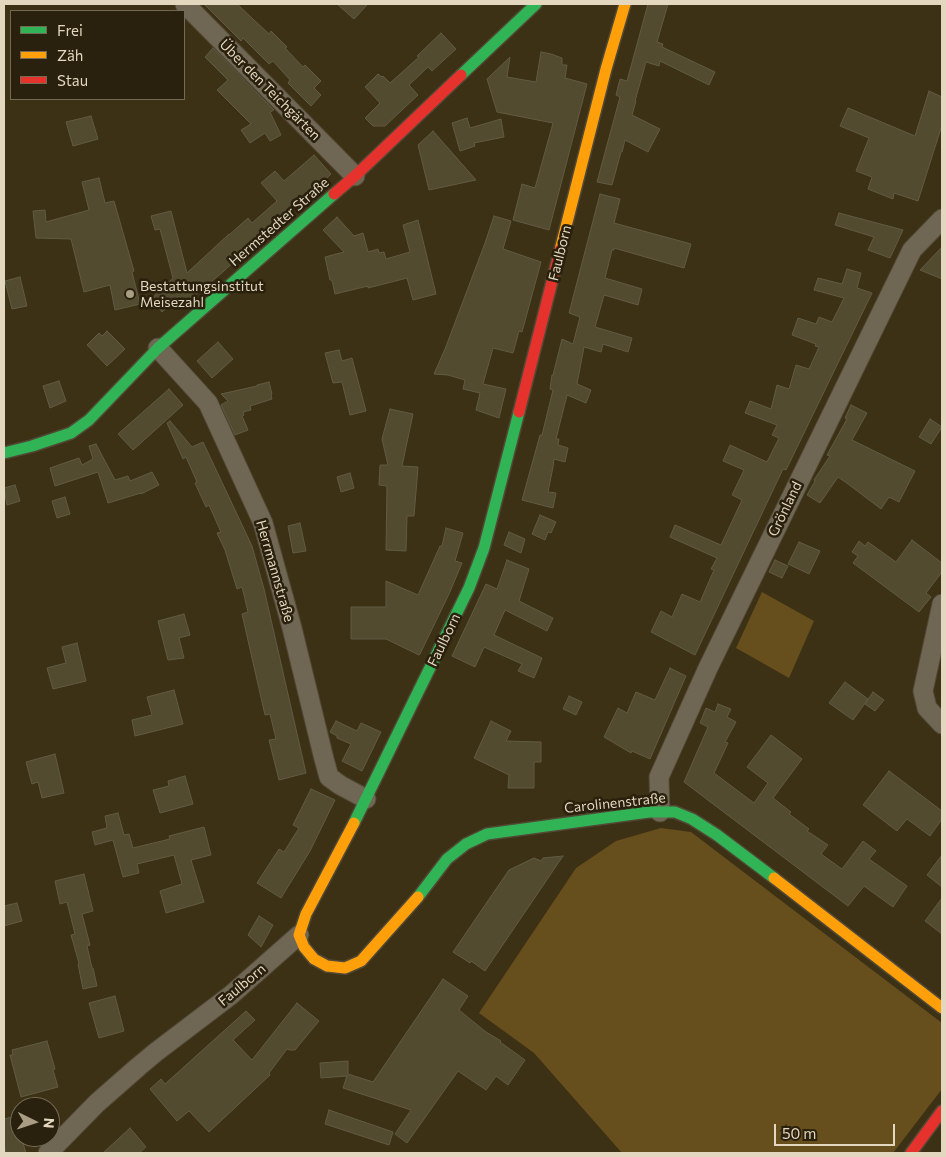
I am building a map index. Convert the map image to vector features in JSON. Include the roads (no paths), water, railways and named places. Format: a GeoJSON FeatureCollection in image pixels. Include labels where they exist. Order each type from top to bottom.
{"type":"FeatureCollection","features":[{"type":"Feature","properties":{"kind":"street","name":"Über den Teichgärten"},"geometry":{"type":"LineString","coordinates":[[185,4],[354,176]]}},
{"type":"Feature","properties":{"kind":"street","name":"Hermstedter Straße"},"geometry":{"type":"LineString","coordinates":[[4,453],[71,433],[89,420],[158,348],[354,176],[536,4]]}},
{"type":"Feature","properties":{"kind":"street","name":"Faulborn"},"geometry":{"type":"LineString","coordinates":[[48,1153],[97,1103],[156,1052],[231,995],[299,935],[306,914],[366,799],[470,588],[484,548],[606,69],[625,4]]}},
{"type":"Feature","properties":{"kind":"street","name":"Grönland"},"geometry":{"type":"LineString","coordinates":[[660,812],[659,777],[708,668],[912,250],[942,219]]}},
{"type":"Feature","properties":{"kind":"street","name":"Herrmannstraße"},"geometry":{"type":"LineString","coordinates":[[158,348],[208,403],[263,523],[329,776],[340,785],[366,799]]}},
{"type":"Feature","properties":{"kind":"street"},"geometry":{"type":"LineString","coordinates":[[942,604],[923,691],[927,708],[942,724]]}},
{"type":"Feature","properties":{"kind":"street","name":"Carolinenstraße"},"geometry":{"type":"LineString","coordinates":[[299,935],[304,947],[314,959],[326,966],[345,968],[362,961],[416,900],[447,859],[466,844],[487,834],[649,812],[675,812],[692,819],[717,835],[942,1008]]}},
{"type":"Feature","properties":{"kind":"street"},"geometry":{"type":"LineString","coordinates":[[911,1153],[942,1111]]}},
{"type":"Feature","properties":{"kind":"place","name":"Bestattungsinstitut Meisezahl"},"geometry":{"type":"Point","coordinates":[130,294]}}]}
